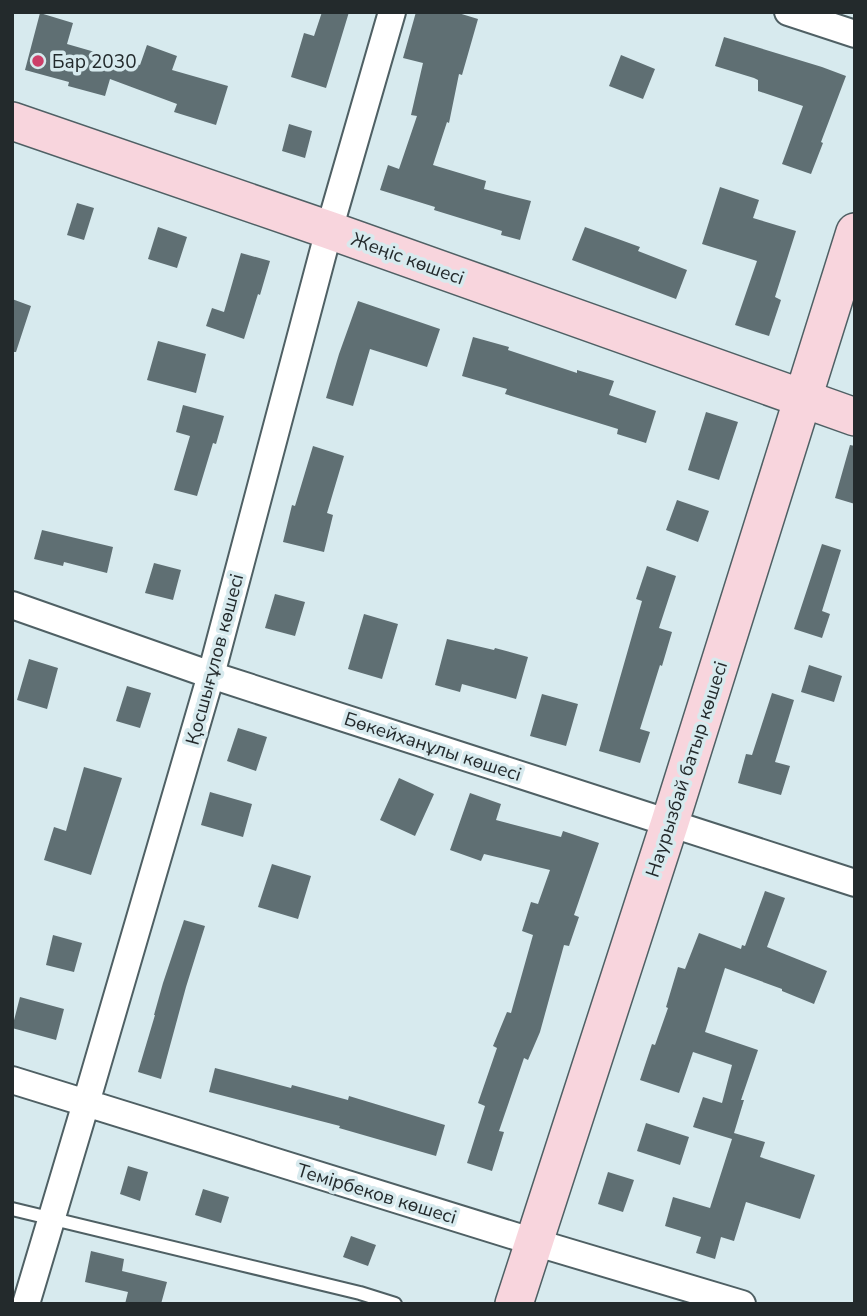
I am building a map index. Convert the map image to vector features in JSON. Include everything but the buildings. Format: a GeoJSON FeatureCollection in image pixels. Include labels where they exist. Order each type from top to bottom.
{"type":"FeatureCollection","features":[{"type":"Feature","properties":{"kind":"street","name":"Қосшығұлов көшесі"},"geometry":{"type":"LineString","coordinates":[[26,1304],[211,675],[329,230],[392,12]]}},
{"type":"Feature","properties":{"kind":"street"},"geometry":{"type":"LineString","coordinates":[[788,12],[855,34]]}},
{"type":"Feature","properties":{"kind":"street","name":"Жеңіс көшесі"},"geometry":{"type":"LineString","coordinates":[[12,121],[329,230],[855,417]]}},
{"type":"Feature","properties":{"kind":"street","name":"Наурызбай батыр көшесі"},"geometry":{"type":"LineString","coordinates":[[514,1304],[670,822],[855,232]]}},
{"type":"Feature","properties":{"kind":"street","name":"Бөкейханұлы көшесі"},"geometry":{"type":"LineString","coordinates":[[12,605],[211,675],[855,883]]}},
{"type":"Feature","properties":{"kind":"street","name":"Темірбеков көшесі"},"geometry":{"type":"LineString","coordinates":[[12,1080],[742,1304]]}},
{"type":"Feature","properties":{"kind":"lane"},"geometry":{"type":"LineString","coordinates":[[12,1209],[360,1293],[395,1304]]}},
{"type":"Feature","properties":{"kind":"place","name":"Бар 2030"},"geometry":{"type":"Point","coordinates":[38,61]}}]}
